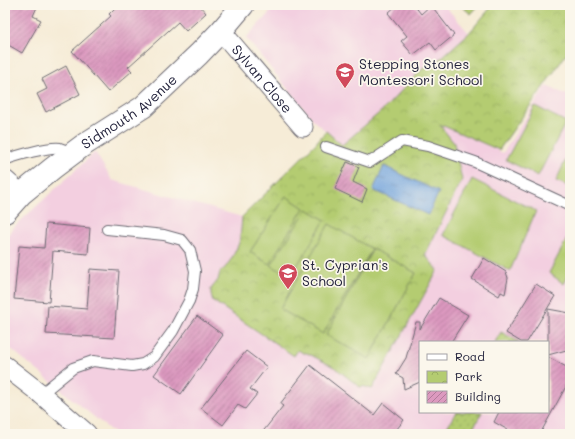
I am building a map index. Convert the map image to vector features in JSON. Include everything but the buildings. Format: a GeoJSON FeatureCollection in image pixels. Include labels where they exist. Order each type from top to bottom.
{"type":"FeatureCollection","features":[{"type":"Feature","properties":{"kind":"street","name":"Sidmouth Avenue"},"geometry":{"type":"LineString","coordinates":[[5,212],[21,194],[53,168],[85,144],[143,107],[221,31],[239,6]]}},
{"type":"Feature","properties":{"kind":"street","name":"Sylvan Close"},"geometry":{"type":"LineString","coordinates":[[221,31],[303,127]]}},
{"type":"Feature","properties":{"kind":"street"},"geometry":{"type":"LineString","coordinates":[[5,180],[21,194]]}},
{"type":"Feature","properties":{"kind":"street"},"geometry":{"type":"LineString","coordinates":[[5,366],[41,394],[87,434]]}},
{"type":"Feature","properties":{"kind":"lane"},"geometry":{"type":"LineString","coordinates":[[326,147],[370,162],[402,141],[428,146],[476,162],[570,206]]}},
{"type":"Feature","properties":{"kind":"lane"},"geometry":{"type":"LineString","coordinates":[[5,160],[54,147],[62,148],[71,155]]}},
{"type":"Feature","properties":{"kind":"lane"},"geometry":{"type":"LineString","coordinates":[[41,394],[73,368],[93,361],[132,366],[143,364],[154,357],[173,331],[189,301],[195,271],[190,250],[182,240],[164,235],[108,229]]}},
{"type":"Feature","properties":{"kind":"shaded area","name":"St. Cyprian's School"},"geometry":{"type":"Polygon","coordinates":[[[277,5],[444,5],[469,33],[441,58],[421,70],[406,108],[503,153],[546,86],[570,96],[570,434],[115,434],[5,344],[5,238],[13,228],[95,152],[112,180],[242,217],[316,143],[326,131],[315,122],[246,38],[277,5]]]}},
{"type":"Feature","properties":{"kind":"green space"},"geometry":{"type":"Polygon","coordinates":[[[460,5],[479,5],[471,14],[460,5]]]}},
{"type":"Feature","properties":{"kind":"green space"},"geometry":{"type":"Polygon","coordinates":[[[493,5],[570,5],[570,49],[499,150],[439,124],[454,143],[462,180],[425,255],[438,270],[372,389],[363,386],[360,387],[334,367],[307,353],[303,353],[298,350],[294,356],[213,301],[211,289],[218,280],[220,272],[232,258],[239,243],[242,217],[316,143],[326,131],[342,145],[385,108],[421,70],[441,58],[469,33],[493,5]]]}},
{"type":"Feature","properties":{"kind":"green space"},"geometry":{"type":"Polygon","coordinates":[[[535,106],[566,122],[538,176],[506,160],[535,106]]]}},
{"type":"Feature","properties":{"kind":"green space"},"geometry":{"type":"Polygon","coordinates":[[[570,150],[570,187],[556,181],[570,150]]]}},
{"type":"Feature","properties":{"kind":"green space"},"geometry":{"type":"Polygon","coordinates":[[[472,179],[536,211],[510,271],[443,235],[472,179]]]}},
{"type":"Feature","properties":{"kind":"green space"},"geometry":{"type":"Polygon","coordinates":[[[286,196],[304,208],[269,264],[250,252],[286,196]]]}},
{"type":"Feature","properties":{"kind":"green space"},"geometry":{"type":"Polygon","coordinates":[[[307,209],[325,220],[290,277],[271,265],[307,209]]]}},
{"type":"Feature","properties":{"kind":"green space"},"geometry":{"type":"Polygon","coordinates":[[[329,224],[372,249],[323,334],[280,309],[329,224]]]}},
{"type":"Feature","properties":{"kind":"green space"},"geometry":{"type":"Polygon","coordinates":[[[569,235],[570,273],[564,284],[549,273],[569,235]]]}},
{"type":"Feature","properties":{"kind":"green space"},"geometry":{"type":"Polygon","coordinates":[[[373,249],[416,273],[369,359],[326,335],[373,249]]]}},
{"type":"Feature","properties":{"kind":"green space"},"geometry":{"type":"Polygon","coordinates":[[[501,332],[517,341],[496,341],[501,332]]]}},
{"type":"Feature","properties":{"kind":"green space"},"geometry":{"type":"Polygon","coordinates":[[[455,413],[481,413],[470,434],[443,434],[455,413]]]}},
{"type":"Feature","properties":{"kind":"water"},"geometry":{"type":"Polygon","coordinates":[[[384,166],[439,192],[428,215],[373,190],[384,166]]]}},
{"type":"Feature","properties":{"kind":"place","name":"Stepping Stones Montessori School"},"geometry":{"type":"Point","coordinates":[345,89]}},
{"type":"Feature","properties":{"kind":"place","name":"St. Cyprian's School"},"geometry":{"type":"Point","coordinates":[288,290]}}]}
